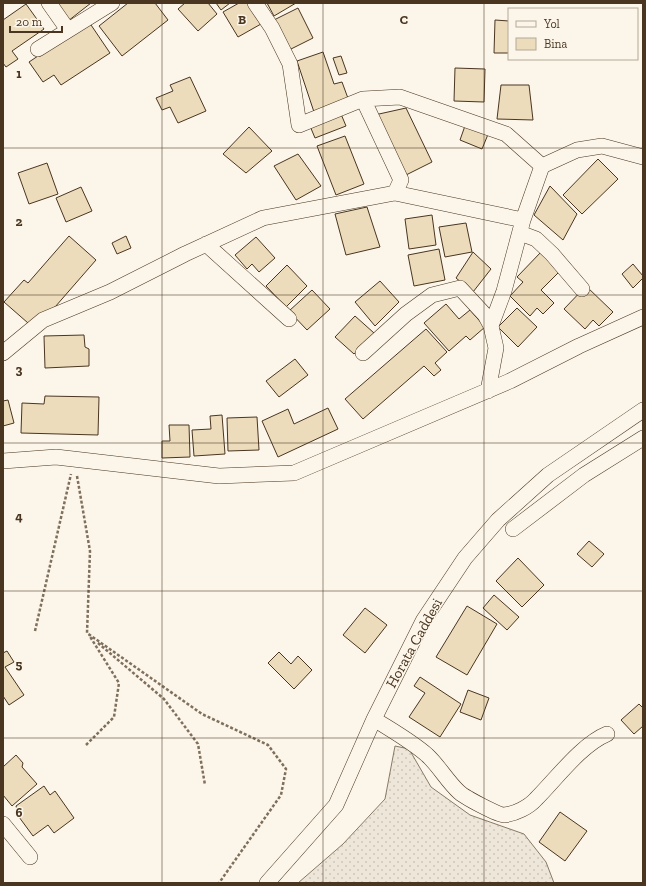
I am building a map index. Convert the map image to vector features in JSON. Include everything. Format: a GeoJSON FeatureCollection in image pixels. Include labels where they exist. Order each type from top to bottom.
{"type":"FeatureCollection","features":[{"type":"Feature","properties":{"kind":"street"},"geometry":{"type":"LineString","coordinates":[[49,3],[68,30]]}},
{"type":"Feature","properties":{"kind":"street"},"geometry":{"type":"LineString","coordinates":[[38,49],[112,3]]}},
{"type":"Feature","properties":{"kind":"street"},"geometry":{"type":"LineString","coordinates":[[255,3],[272,28],[290,64],[299,125],[363,99],[400,97],[506,134],[542,166]]}},
{"type":"Feature","properties":{"kind":"street"},"geometry":{"type":"LineString","coordinates":[[363,99],[400,180],[395,193]]}},
{"type":"Feature","properties":{"kind":"street"},"geometry":{"type":"LineString","coordinates":[[491,326],[504,291],[521,226],[542,166],[577,150],[602,146],[643,157]]}},
{"type":"Feature","properties":{"kind":"street"},"geometry":{"type":"LineString","coordinates":[[3,353],[43,320],[110,292],[206,244],[263,218],[395,193],[521,226],[552,254],[582,289]]}},
{"type":"Feature","properties":{"kind":"street"},"geometry":{"type":"LineString","coordinates":[[206,244],[289,319]]}},
{"type":"Feature","properties":{"kind":"street"},"geometry":{"type":"LineString","coordinates":[[363,353],[406,314],[432,295],[460,288],[485,315],[491,326],[496,348],[488,391]]}},
{"type":"Feature","properties":{"kind":"street"},"geometry":{"type":"LineString","coordinates":[[3,461],[56,457],[219,476],[294,473],[488,391],[579,346],[643,317]]}},
{"type":"Feature","properties":{"kind":"street","name":"Horata Caddesi"},"geometry":{"type":"LineString","coordinates":[[267,883],[336,805],[374,719],[423,620],[465,558],[498,520],[548,475],[643,410]]}},
{"type":"Feature","properties":{"kind":"street"},"geometry":{"type":"LineString","coordinates":[[513,529],[584,475],[643,438]]}},
{"type":"Feature","properties":{"kind":"street"},"geometry":{"type":"LineString","coordinates":[[374,719],[427,755],[460,793],[502,815],[515,813],[534,802],[582,750],[600,736],[607,734]]}},
{"type":"Feature","properties":{"kind":"street"},"geometry":{"type":"LineString","coordinates":[[3,824],[30,857]]}},
{"type":"Feature","properties":{"kind":"path"},"geometry":{"type":"LineString","coordinates":[[35,631],[74,460]]}},
{"type":"Feature","properties":{"kind":"path"},"geometry":{"type":"LineString","coordinates":[[74,460],[90,551],[87,633],[119,683],[114,717],[86,745]]}},
{"type":"Feature","properties":{"kind":"path"},"geometry":{"type":"LineString","coordinates":[[87,633],[164,699],[198,744],[205,785]]}},
{"type":"Feature","properties":{"kind":"path"},"geometry":{"type":"LineString","coordinates":[[87,633],[202,714],[268,745],[286,769],[281,795],[219,883]]}},
{"type":"Feature","properties":{"kind":"shaded area"},"geometry":{"type":"Polygon","coordinates":[[[395,746],[409,749],[431,787],[470,815],[524,834],[546,862],[554,883],[298,883],[343,844],[385,799],[395,746]]]}},
{"type":"Feature","properties":{"kind":"building"},"geometry":{"type":"Polygon","coordinates":[[[55,3],[91,3],[68,21],[55,3]]]}},
{"type":"Feature","properties":{"kind":"building"},"geometry":{"type":"Polygon","coordinates":[[[128,3],[155,3],[168,20],[122,56],[99,26],[128,3]]]}},
{"type":"Feature","properties":{"kind":"building"},"geometry":{"type":"Polygon","coordinates":[[[185,3],[208,3],[217,14],[198,31],[178,9],[185,3]]]}},
{"type":"Feature","properties":{"kind":"building"},"geometry":{"type":"Polygon","coordinates":[[[216,3],[230,3],[221,10],[216,3]]]}},
{"type":"Feature","properties":{"kind":"building"},"geometry":{"type":"Polygon","coordinates":[[[239,3],[248,3],[261,24],[238,37],[223,12],[239,3]]]}},
{"type":"Feature","properties":{"kind":"building"},"geometry":{"type":"Polygon","coordinates":[[[267,3],[296,3],[274,16],[267,3]]]}},
{"type":"Feature","properties":{"kind":"building"},"geometry":{"type":"Polygon","coordinates":[[[26,4],[44,29],[12,51],[18,59],[6,67],[3,63],[3,20],[26,4]]]}},
{"type":"Feature","properties":{"kind":"building"},"geometry":{"type":"Polygon","coordinates":[[[298,8],[313,38],[289,50],[274,20],[298,8]]]}},
{"type":"Feature","properties":{"kind":"building"},"geometry":{"type":"Polygon","coordinates":[[[495,20],[508,21],[508,53],[494,53],[495,20]]]}},
{"type":"Feature","properties":{"kind":"building"},"geometry":{"type":"Polygon","coordinates":[[[89,22],[110,53],[61,85],[54,75],[43,82],[29,62],[89,22]]]}},
{"type":"Feature","properties":{"kind":"building"},"geometry":{"type":"Polygon","coordinates":[[[323,52],[334,84],[342,82],[349,101],[314,112],[297,61],[323,52]]]}},
{"type":"Feature","properties":{"kind":"building"},"geometry":{"type":"Polygon","coordinates":[[[341,56],[347,73],[339,75],[333,58],[341,56]]]}},
{"type":"Feature","properties":{"kind":"building"},"geometry":{"type":"Polygon","coordinates":[[[455,68],[485,69],[484,102],[454,101],[455,68]]]}},
{"type":"Feature","properties":{"kind":"building"},"geometry":{"type":"Polygon","coordinates":[[[190,77],[206,111],[178,123],[170,107],[162,110],[156,98],[173,91],[170,85],[190,77]]]}},
{"type":"Feature","properties":{"kind":"building"},"geometry":{"type":"Polygon","coordinates":[[[501,85],[529,85],[533,120],[497,119],[501,85]]]}},
{"type":"Feature","properties":{"kind":"building"},"geometry":{"type":"Polygon","coordinates":[[[406,108],[432,162],[406,175],[370,116],[406,108]]]}},
{"type":"Feature","properties":{"kind":"building"},"geometry":{"type":"Polygon","coordinates":[[[341,114],[346,126],[315,138],[310,126],[341,114]]]}},
{"type":"Feature","properties":{"kind":"building"},"geometry":{"type":"Polygon","coordinates":[[[466,123],[489,132],[482,149],[460,140],[466,123]]]}},
{"type":"Feature","properties":{"kind":"building"},"geometry":{"type":"Polygon","coordinates":[[[249,127],[272,151],[246,173],[223,154],[249,127]]]}},
{"type":"Feature","properties":{"kind":"building"},"geometry":{"type":"Polygon","coordinates":[[[345,136],[364,184],[336,195],[317,146],[345,136]]]}},
{"type":"Feature","properties":{"kind":"building"},"geometry":{"type":"Polygon","coordinates":[[[298,154],[321,186],[296,200],[274,166],[298,154]]]}},
{"type":"Feature","properties":{"kind":"building"},"geometry":{"type":"Polygon","coordinates":[[[598,159],[618,179],[582,214],[563,195],[598,159]]]}},
{"type":"Feature","properties":{"kind":"building"},"geometry":{"type":"Polygon","coordinates":[[[47,163],[58,194],[29,204],[18,173],[47,163]]]}},
{"type":"Feature","properties":{"kind":"building"},"geometry":{"type":"Polygon","coordinates":[[[550,186],[577,214],[563,240],[534,215],[550,186]]]}},
{"type":"Feature","properties":{"kind":"building"},"geometry":{"type":"Polygon","coordinates":[[[81,187],[92,211],[66,222],[56,198],[81,187]]]}},
{"type":"Feature","properties":{"kind":"building"},"geometry":{"type":"Polygon","coordinates":[[[367,207],[380,247],[346,255],[335,214],[367,207]]]}},
{"type":"Feature","properties":{"kind":"building"},"geometry":{"type":"Polygon","coordinates":[[[432,215],[436,245],[409,249],[405,219],[432,215]]]}},
{"type":"Feature","properties":{"kind":"building"},"geometry":{"type":"Polygon","coordinates":[[[466,223],[472,252],[445,257],[439,227],[466,223]]]}},
{"type":"Feature","properties":{"kind":"building"},"geometry":{"type":"Polygon","coordinates":[[[69,236],[96,260],[55,307],[28,323],[4,302],[24,280],[28,283],[69,236]]]}},
{"type":"Feature","properties":{"kind":"building"},"geometry":{"type":"Polygon","coordinates":[[[126,236],[131,248],[117,254],[112,243],[126,236]]]}},
{"type":"Feature","properties":{"kind":"building"},"geometry":{"type":"Polygon","coordinates":[[[256,237],[275,258],[259,272],[252,264],[247,269],[235,255],[256,237]]]}},
{"type":"Feature","properties":{"kind":"building"},"geometry":{"type":"Polygon","coordinates":[[[439,249],[445,280],[414,286],[408,255],[439,249]]]}},
{"type":"Feature","properties":{"kind":"building"},"geometry":{"type":"Polygon","coordinates":[[[542,251],[561,270],[541,290],[554,303],[543,314],[537,308],[530,316],[510,296],[523,282],[517,277],[542,251]]]}},
{"type":"Feature","properties":{"kind":"building"},"geometry":{"type":"Polygon","coordinates":[[[473,252],[491,269],[473,292],[456,278],[473,252]]]}},
{"type":"Feature","properties":{"kind":"building"},"geometry":{"type":"Polygon","coordinates":[[[633,264],[643,278],[633,288],[622,274],[633,264]]]}},
{"type":"Feature","properties":{"kind":"building"},"geometry":{"type":"Polygon","coordinates":[[[287,265],[307,286],[286,307],[266,286],[287,265]]]}},
{"type":"Feature","properties":{"kind":"building"},"geometry":{"type":"Polygon","coordinates":[[[380,281],[399,302],[375,326],[355,302],[380,281]]]}},
{"type":"Feature","properties":{"kind":"building"},"geometry":{"type":"Polygon","coordinates":[[[586,286],[613,312],[599,326],[593,320],[585,329],[564,309],[586,286]]]}},
{"type":"Feature","properties":{"kind":"building"},"geometry":{"type":"Polygon","coordinates":[[[312,290],[330,309],[307,330],[289,311],[312,290]]]}},
{"type":"Feature","properties":{"kind":"building"},"geometry":{"type":"Polygon","coordinates":[[[446,304],[459,319],[470,310],[485,327],[470,340],[466,336],[449,351],[424,323],[446,304]]]}},
{"type":"Feature","properties":{"kind":"building"},"geometry":{"type":"Polygon","coordinates":[[[517,308],[537,327],[518,347],[498,327],[517,308]]]}},
{"type":"Feature","properties":{"kind":"building"},"geometry":{"type":"Polygon","coordinates":[[[355,316],[374,333],[354,354],[335,337],[355,316]]]}},
{"type":"Feature","properties":{"kind":"building"},"geometry":{"type":"Polygon","coordinates":[[[426,329],[447,352],[435,363],[441,370],[434,376],[424,366],[363,419],[345,399],[426,329]]]}},
{"type":"Feature","properties":{"kind":"building"},"geometry":{"type":"Polygon","coordinates":[[[84,335],[85,347],[89,349],[89,366],[45,368],[44,336],[84,335]]]}},
{"type":"Feature","properties":{"kind":"building"},"geometry":{"type":"Polygon","coordinates":[[[295,359],[308,375],[279,397],[266,381],[295,359]]]}},
{"type":"Feature","properties":{"kind":"building"},"geometry":{"type":"Polygon","coordinates":[[[45,396],[99,397],[98,435],[21,433],[22,403],[44,404],[45,396]]]}},
{"type":"Feature","properties":{"kind":"building"},"geometry":{"type":"Polygon","coordinates":[[[8,400],[14,423],[3,426],[3,401],[8,400]]]}},
{"type":"Feature","properties":{"kind":"building"},"geometry":{"type":"Polygon","coordinates":[[[328,408],[338,429],[278,457],[262,421],[288,409],[294,424],[328,408]]]}},
{"type":"Feature","properties":{"kind":"building"},"geometry":{"type":"Polygon","coordinates":[[[222,415],[225,454],[194,456],[192,430],[211,429],[210,416],[222,415]]]}},
{"type":"Feature","properties":{"kind":"building"},"geometry":{"type":"Polygon","coordinates":[[[257,417],[259,450],[228,451],[227,418],[257,417]]]}},
{"type":"Feature","properties":{"kind":"building"},"geometry":{"type":"Polygon","coordinates":[[[169,425],[189,425],[190,457],[162,458],[162,441],[170,441],[169,425]]]}},
{"type":"Feature","properties":{"kind":"building"},"geometry":{"type":"Polygon","coordinates":[[[589,541],[604,554],[592,567],[577,554],[589,541]]]}},
{"type":"Feature","properties":{"kind":"building"},"geometry":{"type":"Polygon","coordinates":[[[518,558],[544,585],[522,607],[496,581],[518,558]]]}},
{"type":"Feature","properties":{"kind":"building"},"geometry":{"type":"Polygon","coordinates":[[[494,595],[519,617],[507,630],[483,608],[494,595]]]}},
{"type":"Feature","properties":{"kind":"building"},"geometry":{"type":"Polygon","coordinates":[[[467,606],[497,624],[467,675],[436,657],[467,606]]]}},
{"type":"Feature","properties":{"kind":"building"},"geometry":{"type":"Polygon","coordinates":[[[365,608],[387,625],[365,653],[343,635],[365,608]]]}},
{"type":"Feature","properties":{"kind":"building"},"geometry":{"type":"Polygon","coordinates":[[[7,651],[14,662],[5,667],[24,695],[9,705],[3,696],[3,653],[7,651]]]}},
{"type":"Feature","properties":{"kind":"building"},"geometry":{"type":"Polygon","coordinates":[[[279,652],[291,664],[298,656],[312,670],[294,689],[268,663],[279,652]]]}},
{"type":"Feature","properties":{"kind":"building"},"geometry":{"type":"Polygon","coordinates":[[[420,677],[461,704],[440,737],[409,717],[425,693],[414,686],[420,677]]]}},
{"type":"Feature","properties":{"kind":"building"},"geometry":{"type":"Polygon","coordinates":[[[468,690],[489,698],[481,720],[460,712],[468,690]]]}},
{"type":"Feature","properties":{"kind":"building"},"geometry":{"type":"Polygon","coordinates":[[[639,704],[643,708],[643,726],[634,734],[621,720],[639,704]]]}},
{"type":"Feature","properties":{"kind":"building"},"geometry":{"type":"Polygon","coordinates":[[[16,755],[23,763],[22,767],[37,784],[12,806],[3,795],[3,767],[16,755]]]}},
{"type":"Feature","properties":{"kind":"building"},"geometry":{"type":"Polygon","coordinates":[[[44,786],[50,795],[55,791],[74,818],[54,833],[48,825],[33,836],[19,817],[16,806],[44,786]]]}},
{"type":"Feature","properties":{"kind":"building"},"geometry":{"type":"Polygon","coordinates":[[[560,812],[587,831],[565,861],[539,842],[560,812]]]}}]}
